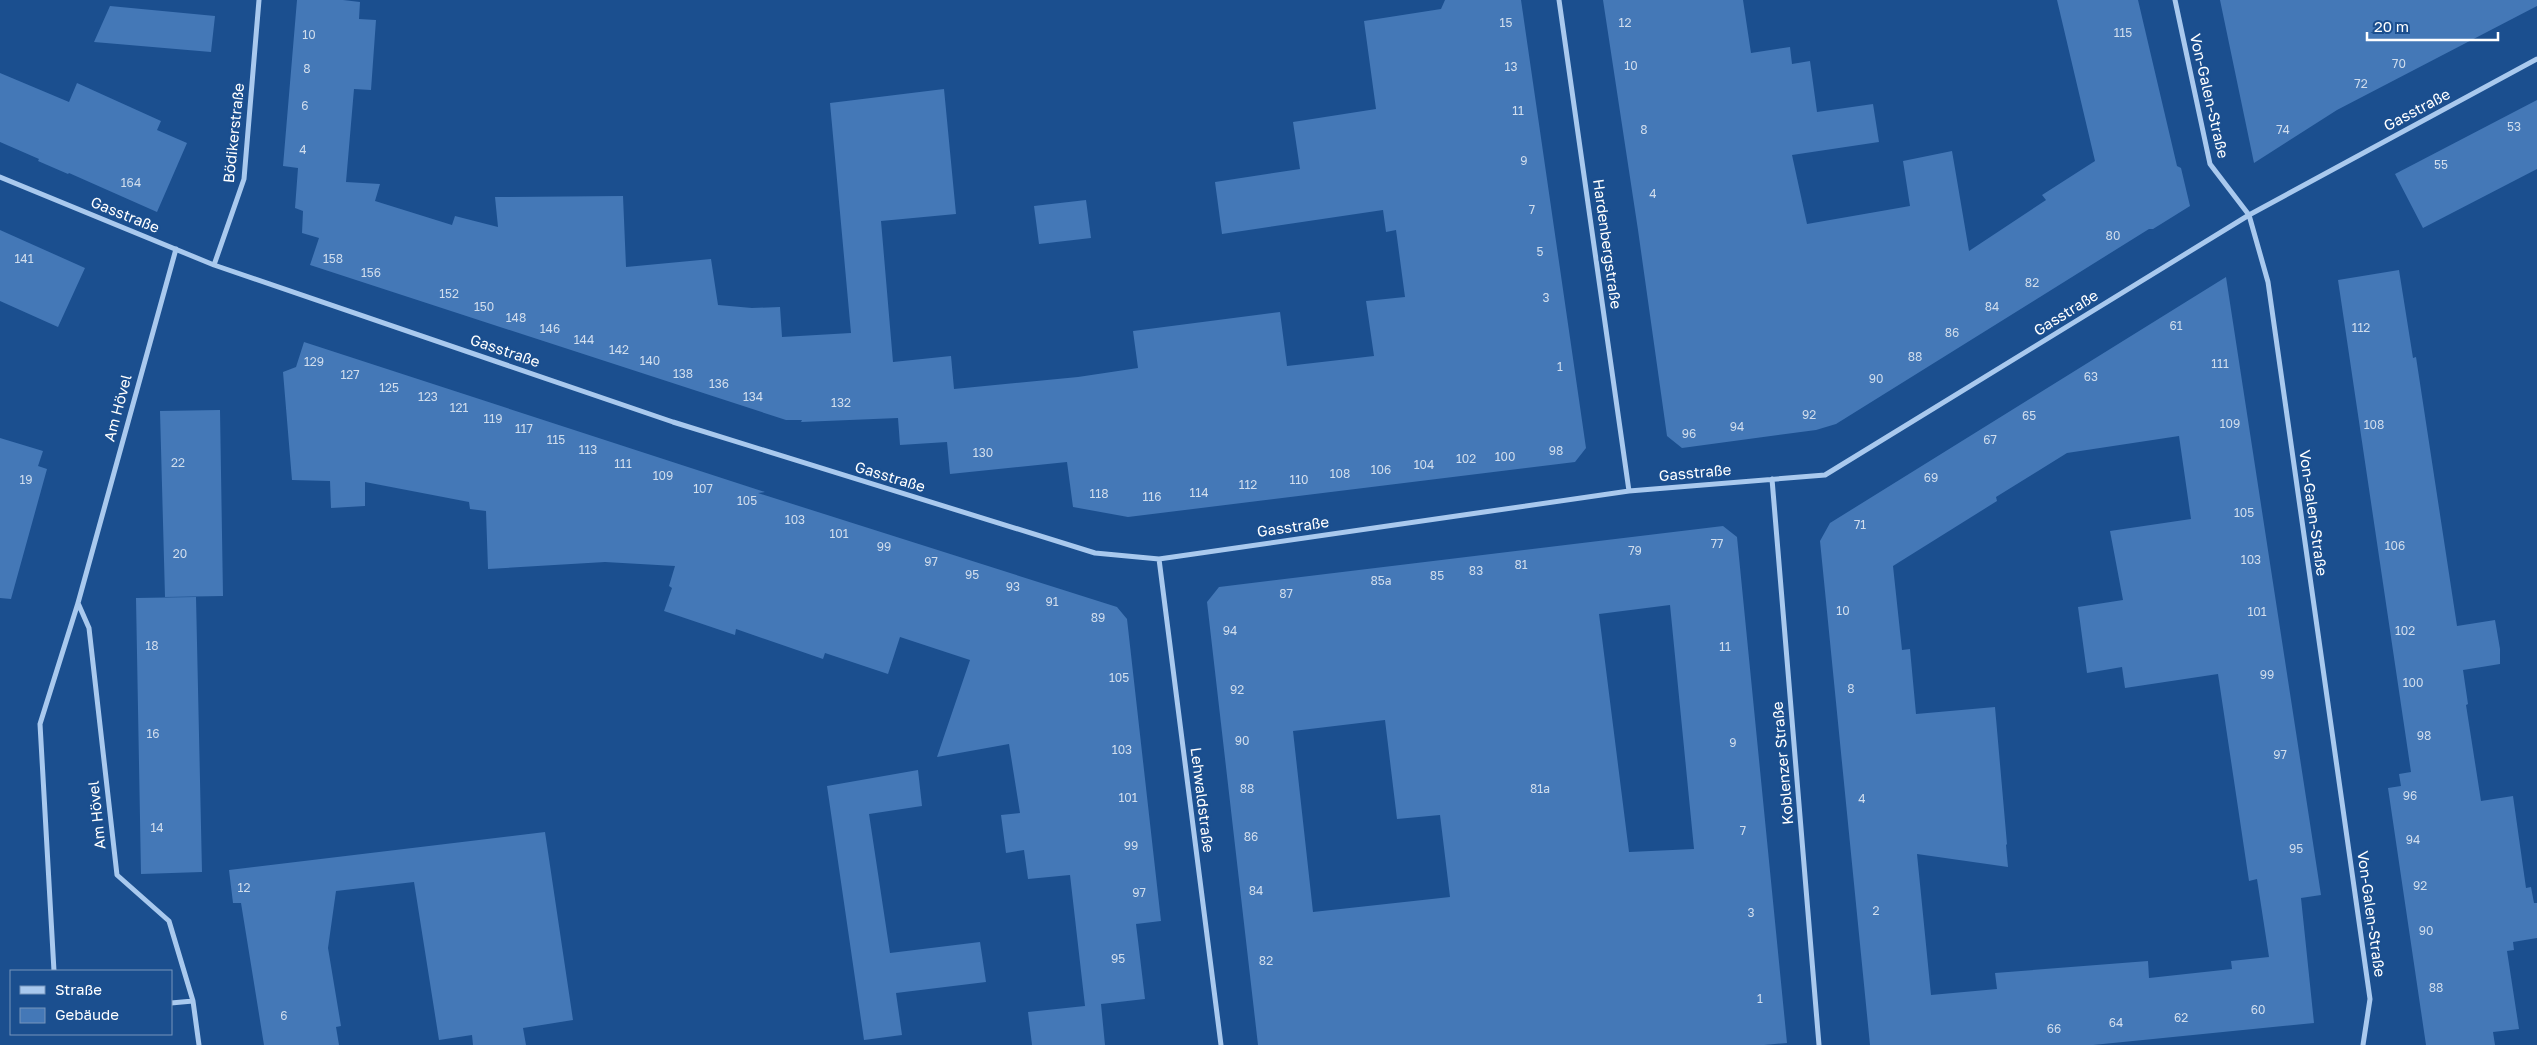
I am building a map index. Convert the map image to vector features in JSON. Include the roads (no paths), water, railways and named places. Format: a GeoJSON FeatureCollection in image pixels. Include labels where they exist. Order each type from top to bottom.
{"type":"FeatureCollection","features":[{"type":"Feature","properties":{"kind":"street","name":"Bödikerstraße"},"geometry":{"type":"LineString","coordinates":[[214,265],[244,179],[259,0]]}},
{"type":"Feature","properties":{"kind":"street","name":"Hardenbergstraße"},"geometry":{"type":"LineString","coordinates":[[1559,0],[1629,491]]}},
{"type":"Feature","properties":{"kind":"street","name":"Von-Galen-Straße"},"geometry":{"type":"LineString","coordinates":[[2176,0],[2210,164],[2249,215],[2268,282],[2370,999],[2363,1045]]}},
{"type":"Feature","properties":{"kind":"street","name":"Gasstraße"},"geometry":{"type":"LineString","coordinates":[[0,177],[214,265],[682,425],[1095,553],[1160,559],[1629,491],[1825,476],[2249,215],[2537,59]]}},
{"type":"Feature","properties":{"kind":"street","name":"Am Hövel"},"geometry":{"type":"LineString","coordinates":[[54,970],[40,724],[78,603],[176,249]]}},
{"type":"Feature","properties":{"kind":"street","name":"Koblenzer Straße"},"geometry":{"type":"LineString","coordinates":[[1772,479],[1819,1045]]}},
{"type":"Feature","properties":{"kind":"street","name":"Lehwaldstraße"},"geometry":{"type":"LineString","coordinates":[[1160,559],[1221,1045]]}},
{"type":"Feature","properties":{"kind":"street","name":"Am Hövel"},"geometry":{"type":"LineString","coordinates":[[78,603],[89,628],[117,875],[169,921],[193,1002],[199,1045]]}},
{"type":"Feature","properties":{"kind":"street"},"geometry":{"type":"LineString","coordinates":[[172,1003],[193,1002]]}}]}
